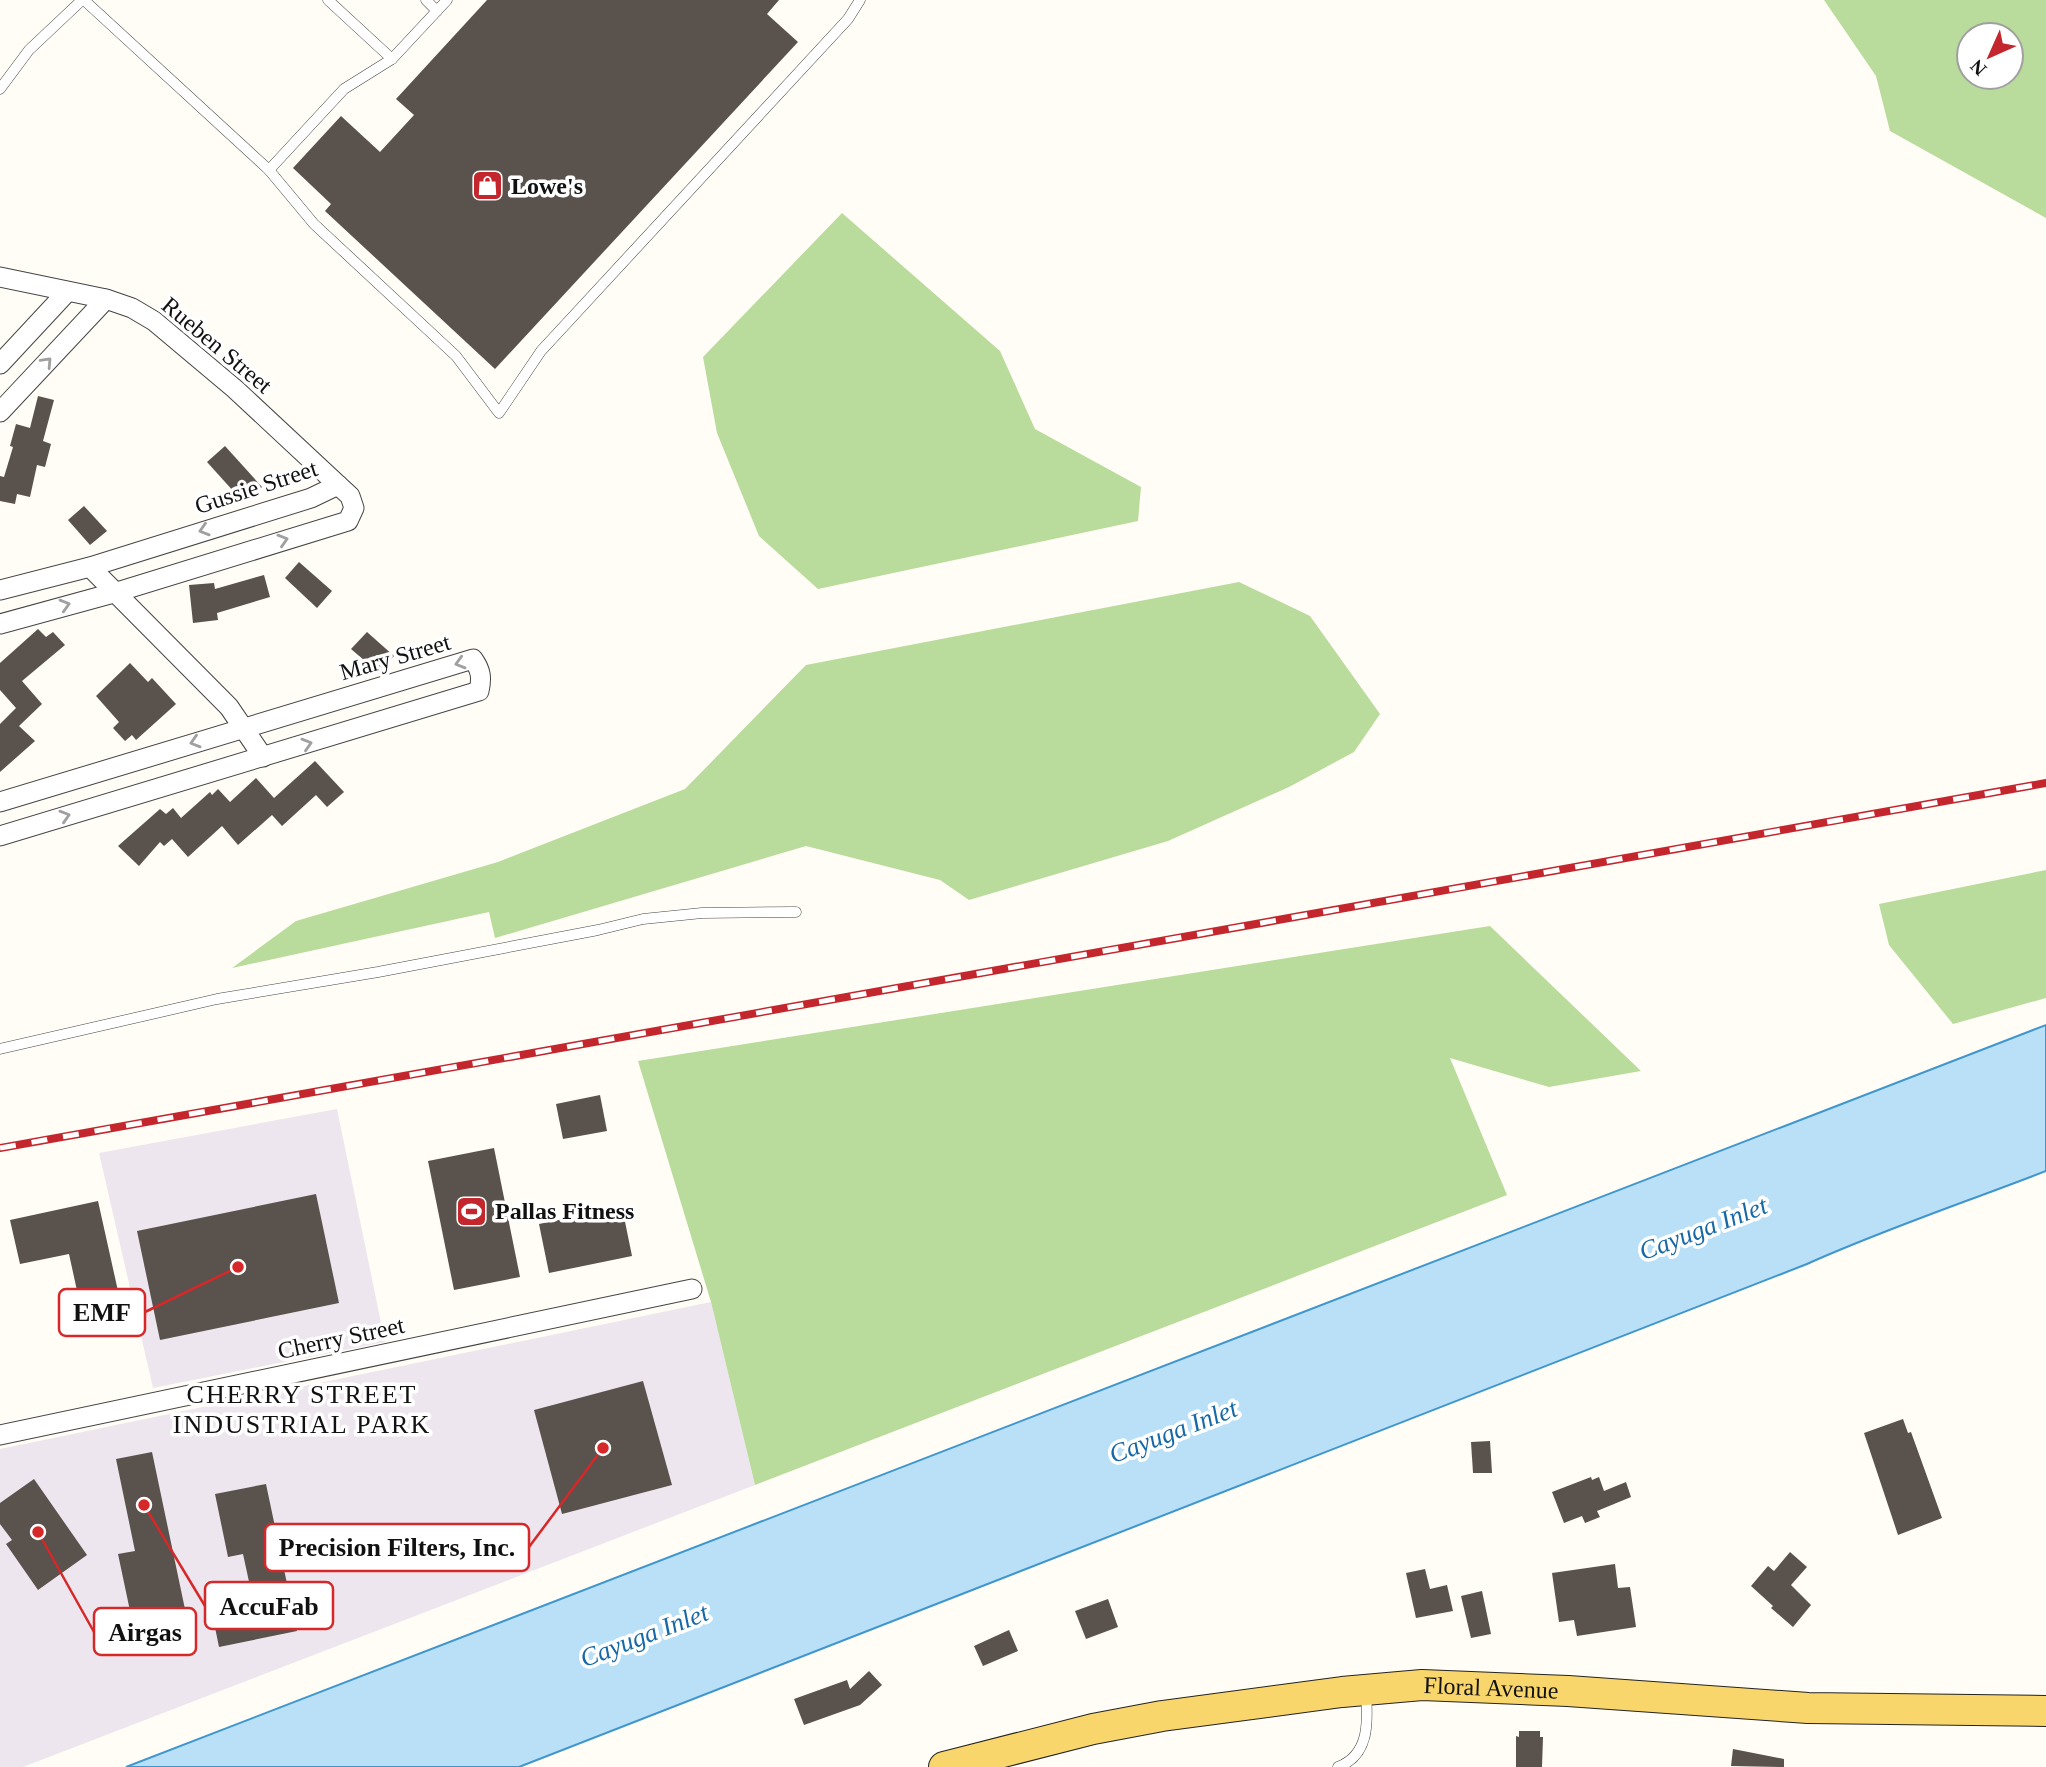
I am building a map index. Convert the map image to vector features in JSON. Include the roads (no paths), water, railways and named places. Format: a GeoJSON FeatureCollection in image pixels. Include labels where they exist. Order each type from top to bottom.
{"type":"FeatureCollection","features":[{"type":"Feature","properties":{"kind":"main road","name":"Floral Avenue"},"geometry":{"type":"LineString","coordinates":[[944,1767],[1015,1753],[1162,1716],[1366,1689],[1458,1686],[1808,1708],[2046,1711]]}},
{"type":"Feature","properties":{"kind":"street","name":"Rueben Street"},"geometry":{"type":"LineString","coordinates":[[0,277],[106,299],[132,308],[154,321],[235,389],[338,485]]}},
{"type":"Feature","properties":{"kind":"street"},"geometry":{"type":"LineString","coordinates":[[0,364],[67,292]]}},
{"type":"Feature","properties":{"kind":"street"},"geometry":{"type":"LineString","coordinates":[[0,412],[106,299]]}},
{"type":"Feature","properties":{"kind":"street","name":"Gussie Street"},"geometry":{"type":"LineString","coordinates":[[0,590],[90,567],[312,498],[338,485],[350,496],[354,508],[348,521],[117,592],[0,624]]}},
{"type":"Feature","properties":{"kind":"street"},"geometry":{"type":"LineString","coordinates":[[90,567],[229,706],[263,757]]}},
{"type":"Feature","properties":{"kind":"street","name":"Mary Street"},"geometry":{"type":"LineString","coordinates":[[0,802],[242,727],[473,660],[479,668],[482,680],[479,691],[0,836]]}},
{"type":"Feature","properties":{"kind":"street","name":"Cherry Street"},"geometry":{"type":"LineString","coordinates":[[0,1435],[692,1289]]}},
{"type":"Feature","properties":{"kind":"lane"},"geometry":{"type":"LineString","coordinates":[[0,89],[29,50],[83,0],[269,170],[314,224],[456,356],[499,413],[541,351],[848,19],[860,0]]}},
{"type":"Feature","properties":{"kind":"lane"},"geometry":{"type":"LineString","coordinates":[[328,0],[392,59]]}},
{"type":"Feature","properties":{"kind":"lane"},"geometry":{"type":"LineString","coordinates":[[426,0],[437,11]]}},
{"type":"Feature","properties":{"kind":"lane"},"geometry":{"type":"LineString","coordinates":[[269,170],[344,89],[392,59],[447,0]]}},
{"type":"Feature","properties":{"kind":"lane"},"geometry":{"type":"LineString","coordinates":[[0,1049],[217,999],[433,961],[643,919],[702,913],[796,912]]}},
{"type":"Feature","properties":{"kind":"lane"},"geometry":{"type":"LineString","coordinates":[[1338,1767],[1354,1758],[1366,1736],[1366,1689]]}},
{"type":"Feature","properties":{"kind":"water","name":"Cayuga Inlet"},"geometry":{"type":"Polygon","coordinates":[[[2046,1025],[2046,1171],[1896,1227],[519,1767],[126,1767],[2046,1025]]]}},
{"type":"Feature","properties":{"kind":"railway"},"geometry":{"type":"LineString","coordinates":[[0,1148],[2046,783]]}},
{"type":"Feature","properties":{"kind":"place","name":"Lowe's"},"geometry":{"type":"Point","coordinates":[488,186]}},
{"type":"Feature","properties":{"kind":"place","name":"Pallas Fitness"},"geometry":{"type":"Point","coordinates":[472,1211]}},
{"type":"Feature","properties":{"kind":"place","name":"EMF"},"geometry":{"type":"Point","coordinates":[238,1267]}},
{"type":"Feature","properties":{"kind":"place","name":"Precision Filters, Inc."},"geometry":{"type":"Point","coordinates":[603,1448]}},
{"type":"Feature","properties":{"kind":"place","name":"AccuFab"},"geometry":{"type":"Point","coordinates":[144,1505]}},
{"type":"Feature","properties":{"kind":"place","name":"Airgas"},"geometry":{"type":"Point","coordinates":[38,1532]}},
{"type":"Feature","properties":{"kind":"district","name":"CHERRY STREET INDUSTRIAL PARK"},"geometry":{"type":"Point","coordinates":[302,1409]}}]}
